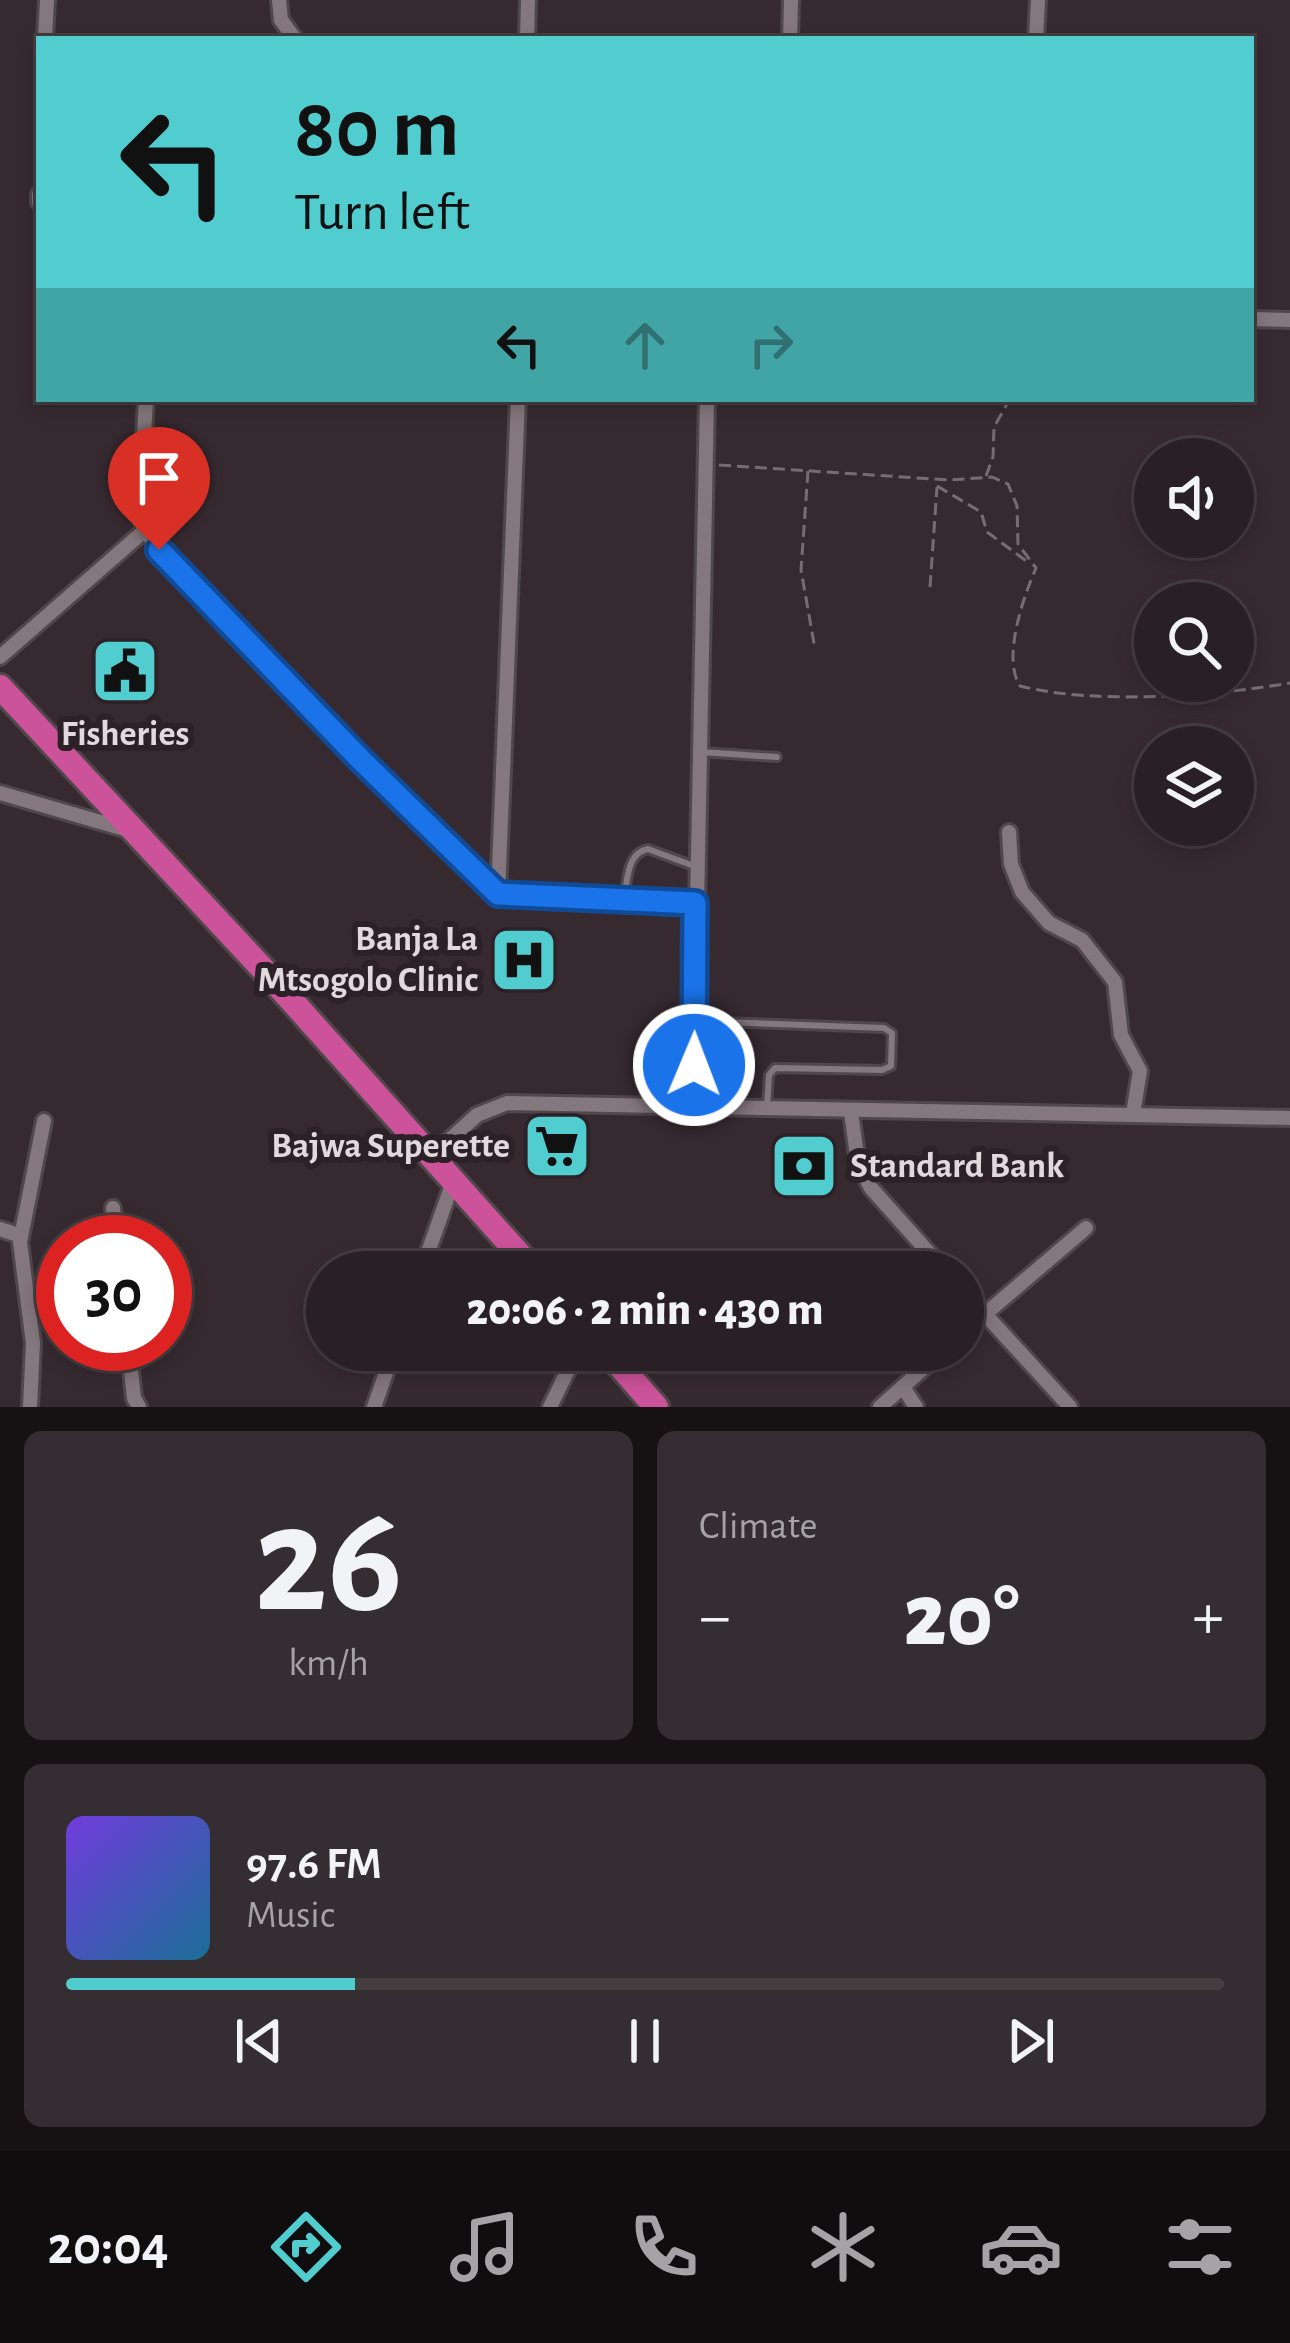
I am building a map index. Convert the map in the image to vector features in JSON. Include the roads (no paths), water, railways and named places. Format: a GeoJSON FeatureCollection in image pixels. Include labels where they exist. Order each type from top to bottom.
{"type":"FeatureCollection","features":[{"type":"Feature","properties":{"kind":"highway"},"geometry":{"type":"LineString","coordinates":[[0,687],[516,1251]]}},
{"type":"Feature","properties":{"kind":"highway"},"geometry":{"type":"LineString","coordinates":[[632,1371],[656,1407]]}},
{"type":"Feature","properties":{"kind":"street"},"geometry":{"type":"LineString","coordinates":[[45,36],[47,0]]}},
{"type":"Feature","properties":{"kind":"street"},"geometry":{"type":"LineString","coordinates":[[279,0],[281,20],[293,36]]}},
{"type":"Feature","properties":{"kind":"street"},"geometry":{"type":"LineString","coordinates":[[527,36],[528,0]]}},
{"type":"Feature","properties":{"kind":"street"},"geometry":{"type":"LineString","coordinates":[[790,36],[791,0]]}},
{"type":"Feature","properties":{"kind":"street"},"geometry":{"type":"LineString","coordinates":[[1036,36],[1038,0]]}},
{"type":"Feature","properties":{"kind":"street"},"geometry":{"type":"LineString","coordinates":[[1254,319],[1290,320]]}},
{"type":"Feature","properties":{"kind":"street"},"geometry":{"type":"LineString","coordinates":[[146,402],[143,532],[344,743],[498,894],[695,903]]}},
{"type":"Feature","properties":{"kind":"street"},"geometry":{"type":"LineString","coordinates":[[498,894],[518,402]]}},
{"type":"Feature","properties":{"kind":"street"},"geometry":{"type":"LineString","coordinates":[[693,1109],[707,402]]}},
{"type":"Feature","properties":{"kind":"street"},"geometry":{"type":"LineString","coordinates":[[0,657],[143,532]]}},
{"type":"Feature","properties":{"kind":"street"},"geometry":{"type":"LineString","coordinates":[[0,793],[132,830]]}},
{"type":"Feature","properties":{"kind":"street"},"geometry":{"type":"LineString","coordinates":[[1009,832],[1011,864],[1022,892],[1049,923],[1082,940],[1115,982],[1120,1035],[1140,1071],[1132,1114]]}},
{"type":"Feature","properties":{"kind":"street"},"geometry":{"type":"LineString","coordinates":[[431,1156],[477,1115],[506,1103],[1290,1118]]}},
{"type":"Feature","properties":{"kind":"street"},"geometry":{"type":"LineString","coordinates":[[851,1112],[858,1163],[871,1188],[927,1251]]}},
{"type":"Feature","properties":{"kind":"street"},"geometry":{"type":"LineString","coordinates":[[30,1407],[33,1343],[21,1236],[44,1121]]}},
{"type":"Feature","properties":{"kind":"street"},"geometry":{"type":"LineString","coordinates":[[428,1251],[453,1182]]}},
{"type":"Feature","properties":{"kind":"street"},"geometry":{"type":"LineString","coordinates":[[113,1208],[114,1215]]}},
{"type":"Feature","properties":{"kind":"street"},"geometry":{"type":"LineString","coordinates":[[1070,1407],[985,1313],[1086,1228]]}},
{"type":"Feature","properties":{"kind":"street"},"geometry":{"type":"LineString","coordinates":[[0,1229],[21,1236]]}},
{"type":"Feature","properties":{"kind":"street"},"geometry":{"type":"LineString","coordinates":[[131,1371],[139,1407]]}},
{"type":"Feature","properties":{"kind":"street"},"geometry":{"type":"LineString","coordinates":[[374,1407],[387,1371]]}},
{"type":"Feature","properties":{"kind":"street"},"geometry":{"type":"LineString","coordinates":[[550,1407],[570,1371]]}},
{"type":"Feature","properties":{"kind":"street"},"geometry":{"type":"LineString","coordinates":[[880,1407],[921,1371]]}},
{"type":"Feature","properties":{"kind":"street"},"geometry":{"type":"LineString","coordinates":[[903,1387],[916,1407]]}},
{"type":"Feature","properties":{"kind":"lane"},"geometry":{"type":"LineString","coordinates":[[701,752],[777,757]]}},
{"type":"Feature","properties":{"kind":"lane"},"geometry":{"type":"LineString","coordinates":[[623,899],[633,857],[640,851],[648,849],[697,867]]}},
{"type":"Feature","properties":{"kind":"lane"},"geometry":{"type":"LineString","coordinates":[[695,1022],[884,1028],[892,1033],[891,1066],[882,1070],[775,1068],[769,1075],[766,1109]]}},
{"type":"Feature","properties":{"kind":"place","name":"Fisheries"},"geometry":{"type":"Point","coordinates":[125,671]}},
{"type":"Feature","properties":{"kind":"place","name":"Banja La Mtsogolo Clinic"},"geometry":{"type":"Point","coordinates":[524,960]}},
{"type":"Feature","properties":{"kind":"place","name":"Bajwa Superette"},"geometry":{"type":"Point","coordinates":[557,1146]}},
{"type":"Feature","properties":{"kind":"place","name":"Standard Bank"},"geometry":{"type":"Point","coordinates":[804,1166]}}]}
